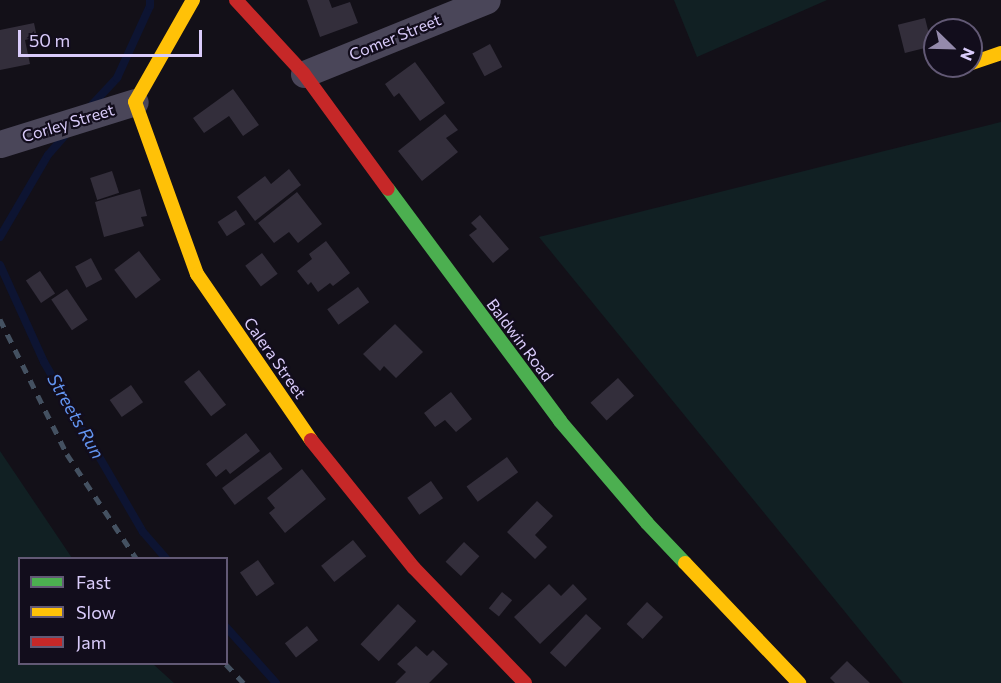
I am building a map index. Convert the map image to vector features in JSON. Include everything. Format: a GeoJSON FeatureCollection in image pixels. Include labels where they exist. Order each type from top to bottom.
{"type":"FeatureCollection","features":[{"type":"Feature","properties":{"kind":"main road"},"geometry":{"type":"LineString","coordinates":[[135,102],[193,0]]}},
{"type":"Feature","properties":{"kind":"main road","name":"Baldwin Road"},"geometry":{"type":"LineString","coordinates":[[236,0],[304,75],[560,421],[647,523],[799,683]]}},
{"type":"Feature","properties":{"kind":"main road"},"geometry":{"type":"LineString","coordinates":[[983,59],[1001,53]]}},
{"type":"Feature","properties":{"kind":"main road","name":"Calera Street"},"geometry":{"type":"LineString","coordinates":[[135,102],[197,274],[311,440],[414,568],[525,683]]}},
{"type":"Feature","properties":{"kind":"street","name":"Comer Street"},"geometry":{"type":"LineString","coordinates":[[304,75],[487,0]]}},
{"type":"Feature","properties":{"kind":"street","name":"Corley Street"},"geometry":{"type":"LineString","coordinates":[[0,144],[135,102]]}},
{"type":"Feature","properties":{"kind":"shaded area"},"geometry":{"type":"Polygon","coordinates":[[[674,0],[827,0],[697,57],[674,0]]]}},
{"type":"Feature","properties":{"kind":"shaded area"},"geometry":{"type":"Polygon","coordinates":[[[1001,122],[1001,683],[903,683],[539,237],[1001,122]]]}},
{"type":"Feature","properties":{"kind":"shaded area"},"geometry":{"type":"Polygon","coordinates":[[[0,451],[71,557],[18,557],[18,665],[154,665],[174,683],[0,683],[0,451]]]}},
{"type":"Feature","properties":{"kind":"building"},"geometry":{"type":"Polygon","coordinates":[[[307,0],[329,0],[332,8],[350,2],[358,23],[320,37],[307,0]]]}},
{"type":"Feature","properties":{"kind":"building"},"geometry":{"type":"Polygon","coordinates":[[[923,18],[923,48],[905,53],[898,25],[923,18]]]}},
{"type":"Feature","properties":{"kind":"building"},"geometry":{"type":"Polygon","coordinates":[[[34,23],[37,37],[25,40],[30,64],[0,70],[0,30],[34,23]]]}},
{"type":"Feature","properties":{"kind":"building"},"geometry":{"type":"Polygon","coordinates":[[[490,44],[502,67],[485,76],[472,53],[490,44]]]}},
{"type":"Feature","properties":{"kind":"building"},"geometry":{"type":"Polygon","coordinates":[[[415,62],[445,103],[420,121],[399,93],[394,97],[385,84],[415,62]]]}},
{"type":"Feature","properties":{"kind":"building"},"geometry":{"type":"Polygon","coordinates":[[[233,89],[259,125],[243,136],[229,116],[204,133],[193,118],[233,89]]]}},
{"type":"Feature","properties":{"kind":"building"},"geometry":{"type":"Polygon","coordinates":[[[445,114],[458,130],[446,138],[458,152],[422,181],[398,151],[445,114]]]}},
{"type":"Feature","properties":{"kind":"building"},"geometry":{"type":"Polygon","coordinates":[[[289,169],[301,185],[255,221],[237,197],[265,176],[271,184],[289,169]]]}},
{"type":"Feature","properties":{"kind":"building"},"geometry":{"type":"Polygon","coordinates":[[[112,171],[119,193],[97,200],[90,178],[112,171]]]}},
{"type":"Feature","properties":{"kind":"building"},"geometry":{"type":"Polygon","coordinates":[[[140,189],[147,216],[141,217],[144,226],[104,237],[95,202],[140,189]]]}},
{"type":"Feature","properties":{"kind":"building"},"geometry":{"type":"Polygon","coordinates":[[[297,192],[322,224],[298,243],[289,232],[274,243],[258,223],[297,192]]]}},
{"type":"Feature","properties":{"kind":"building"},"geometry":{"type":"Polygon","coordinates":[[[236,210],[245,224],[227,236],[218,222],[236,210]]]}},
{"type":"Feature","properties":{"kind":"building"},"geometry":{"type":"Polygon","coordinates":[[[480,215],[509,249],[493,263],[469,235],[477,229],[471,223],[480,215]]]}},
{"type":"Feature","properties":{"kind":"building"},"geometry":{"type":"Polygon","coordinates":[[[326,241],[350,273],[333,286],[330,283],[318,292],[311,282],[308,285],[297,271],[312,259],[309,254],[326,241]]]}},
{"type":"Feature","properties":{"kind":"building"},"geometry":{"type":"Polygon","coordinates":[[[139,251],[161,280],[136,298],[114,270],[139,251]]]}},
{"type":"Feature","properties":{"kind":"building"},"geometry":{"type":"Polygon","coordinates":[[[262,253],[278,274],[261,286],[245,266],[262,253]]]}},
{"type":"Feature","properties":{"kind":"building"},"geometry":{"type":"Polygon","coordinates":[[[91,258],[102,279],[86,288],[75,266],[91,258]]]}},
{"type":"Feature","properties":{"kind":"building"},"geometry":{"type":"Polygon","coordinates":[[[40,271],[55,293],[41,303],[26,281],[40,271]]]}},
{"type":"Feature","properties":{"kind":"building"},"geometry":{"type":"Polygon","coordinates":[[[358,287],[369,302],[338,325],[327,309],[358,287]]]}},
{"type":"Feature","properties":{"kind":"building"},"geometry":{"type":"Polygon","coordinates":[[[67,289],[88,320],[72,330],[51,300],[67,289]]]}},
{"type":"Feature","properties":{"kind":"building"},"geometry":{"type":"Polygon","coordinates":[[[395,324],[423,352],[396,378],[384,366],[380,371],[363,354],[395,324]]]}},
{"type":"Feature","properties":{"kind":"building"},"geometry":{"type":"Polygon","coordinates":[[[199,370],[226,405],[211,416],[184,382],[199,370]]]}},
{"type":"Feature","properties":{"kind":"building"},"geometry":{"type":"Polygon","coordinates":[[[618,378],[634,396],[607,421],[591,403],[618,378]]]}},
{"type":"Feature","properties":{"kind":"building"},"geometry":{"type":"Polygon","coordinates":[[[131,385],[143,402],[122,417],[110,400],[131,385]]]}},
{"type":"Feature","properties":{"kind":"building"},"geometry":{"type":"Polygon","coordinates":[[[451,392],[472,419],[456,432],[445,420],[435,427],[424,413],[451,392]]]}},
{"type":"Feature","properties":{"kind":"building"},"geometry":{"type":"Polygon","coordinates":[[[246,433],[260,451],[230,474],[226,469],[216,477],[206,464],[246,433]]]}},
{"type":"Feature","properties":{"kind":"building"},"geometry":{"type":"Polygon","coordinates":[[[270,452],[283,469],[235,505],[222,488],[270,452]]]}},
{"type":"Feature","properties":{"kind":"building"},"geometry":{"type":"Polygon","coordinates":[[[507,457],[518,472],[478,502],[467,486],[507,457]]]}},
{"type":"Feature","properties":{"kind":"building"},"geometry":{"type":"Polygon","coordinates":[[[302,469],[326,499],[285,533],[269,513],[275,508],[267,498],[302,469]]]}},
{"type":"Feature","properties":{"kind":"building"},"geometry":{"type":"Polygon","coordinates":[[[431,481],[443,498],[419,515],[407,498],[431,481]]]}},
{"type":"Feature","properties":{"kind":"building"},"geometry":{"type":"Polygon","coordinates":[[[537,501],[553,516],[535,535],[547,547],[535,559],[507,532],[537,501]]]}},
{"type":"Feature","properties":{"kind":"building"},"geometry":{"type":"Polygon","coordinates":[[[353,540],[366,556],[334,582],[321,566],[353,540]]]}},
{"type":"Feature","properties":{"kind":"building"},"geometry":{"type":"Polygon","coordinates":[[[464,542],[479,556],[461,576],[446,562],[464,542]]]}},
{"type":"Feature","properties":{"kind":"building"},"geometry":{"type":"Polygon","coordinates":[[[258,560],[275,584],[257,596],[240,573],[258,560]]]}},
{"type":"Feature","properties":{"kind":"building"},"geometry":{"type":"Polygon","coordinates":[[[549,584],[561,596],[573,584],[587,599],[540,644],[514,617],[549,584]]]}},
{"type":"Feature","properties":{"kind":"building"},"geometry":{"type":"Polygon","coordinates":[[[502,592],[512,600],[499,617],[489,608],[502,592]]]}},
{"type":"Feature","properties":{"kind":"building"},"geometry":{"type":"Polygon","coordinates":[[[647,602],[663,617],[643,639],[627,624],[647,602]]]}},
{"type":"Feature","properties":{"kind":"building"},"geometry":{"type":"Polygon","coordinates":[[[398,604],[416,621],[379,661],[360,644],[398,604]]]}},
{"type":"Feature","properties":{"kind":"building"},"geometry":{"type":"Polygon","coordinates":[[[586,614],[601,628],[565,667],[550,653],[586,614]]]}},
{"type":"Feature","properties":{"kind":"building"},"geometry":{"type":"Polygon","coordinates":[[[307,626],[318,640],[296,657],[285,643],[307,626]]]}},
{"type":"Feature","properties":{"kind":"building"},"geometry":{"type":"Polygon","coordinates":[[[416,646],[427,656],[433,650],[448,664],[429,683],[395,683],[406,672],[397,664],[416,646]]]}},
{"type":"Feature","properties":{"kind":"building"},"geometry":{"type":"Polygon","coordinates":[[[847,661],[870,683],[835,683],[830,678],[847,661]]]}},
{"type":"Feature","properties":{"kind":"waterway","name":"Streets Run"},"geometry":{"type":"LineString","coordinates":[[90,107],[117,78],[150,6],[150,0]]}},
{"type":"Feature","properties":{"kind":"waterway","name":"Streets Run"},"geometry":{"type":"LineString","coordinates":[[0,237],[48,155],[68,132]]}},
{"type":"Feature","properties":{"kind":"waterway","name":"Streets Run"},"geometry":{"type":"LineString","coordinates":[[0,265],[44,362],[143,532],[165,557]]}},
{"type":"Feature","properties":{"kind":"waterway","name":"Streets Run"},"geometry":{"type":"LineString","coordinates":[[228,629],[276,683]]}},
{"type":"Feature","properties":{"kind":"railway"},"geometry":{"type":"LineString","coordinates":[[0,319],[67,454],[135,557]]}},
{"type":"Feature","properties":{"kind":"railway"},"geometry":{"type":"LineString","coordinates":[[227,665],[244,683]]}},
{"type":"Feature","properties":{"kind":"traffic: fast"},"geometry":{"type":"LineString","coordinates":[[388,189],[560,421],[647,523],[685,563]]}},
{"type":"Feature","properties":{"kind":"traffic: slow"},"geometry":{"type":"LineString","coordinates":[[193,0],[135,102],[197,274],[311,440]]}},
{"type":"Feature","properties":{"kind":"traffic: slow"},"geometry":{"type":"LineString","coordinates":[[983,59],[1001,53]]}},
{"type":"Feature","properties":{"kind":"traffic: slow"},"geometry":{"type":"LineString","coordinates":[[685,563],[799,683]]}},
{"type":"Feature","properties":{"kind":"traffic: jam"},"geometry":{"type":"LineString","coordinates":[[236,0],[304,74],[388,189]]}},
{"type":"Feature","properties":{"kind":"traffic: jam"},"geometry":{"type":"LineString","coordinates":[[311,440],[414,568],[525,683]]}}]}
